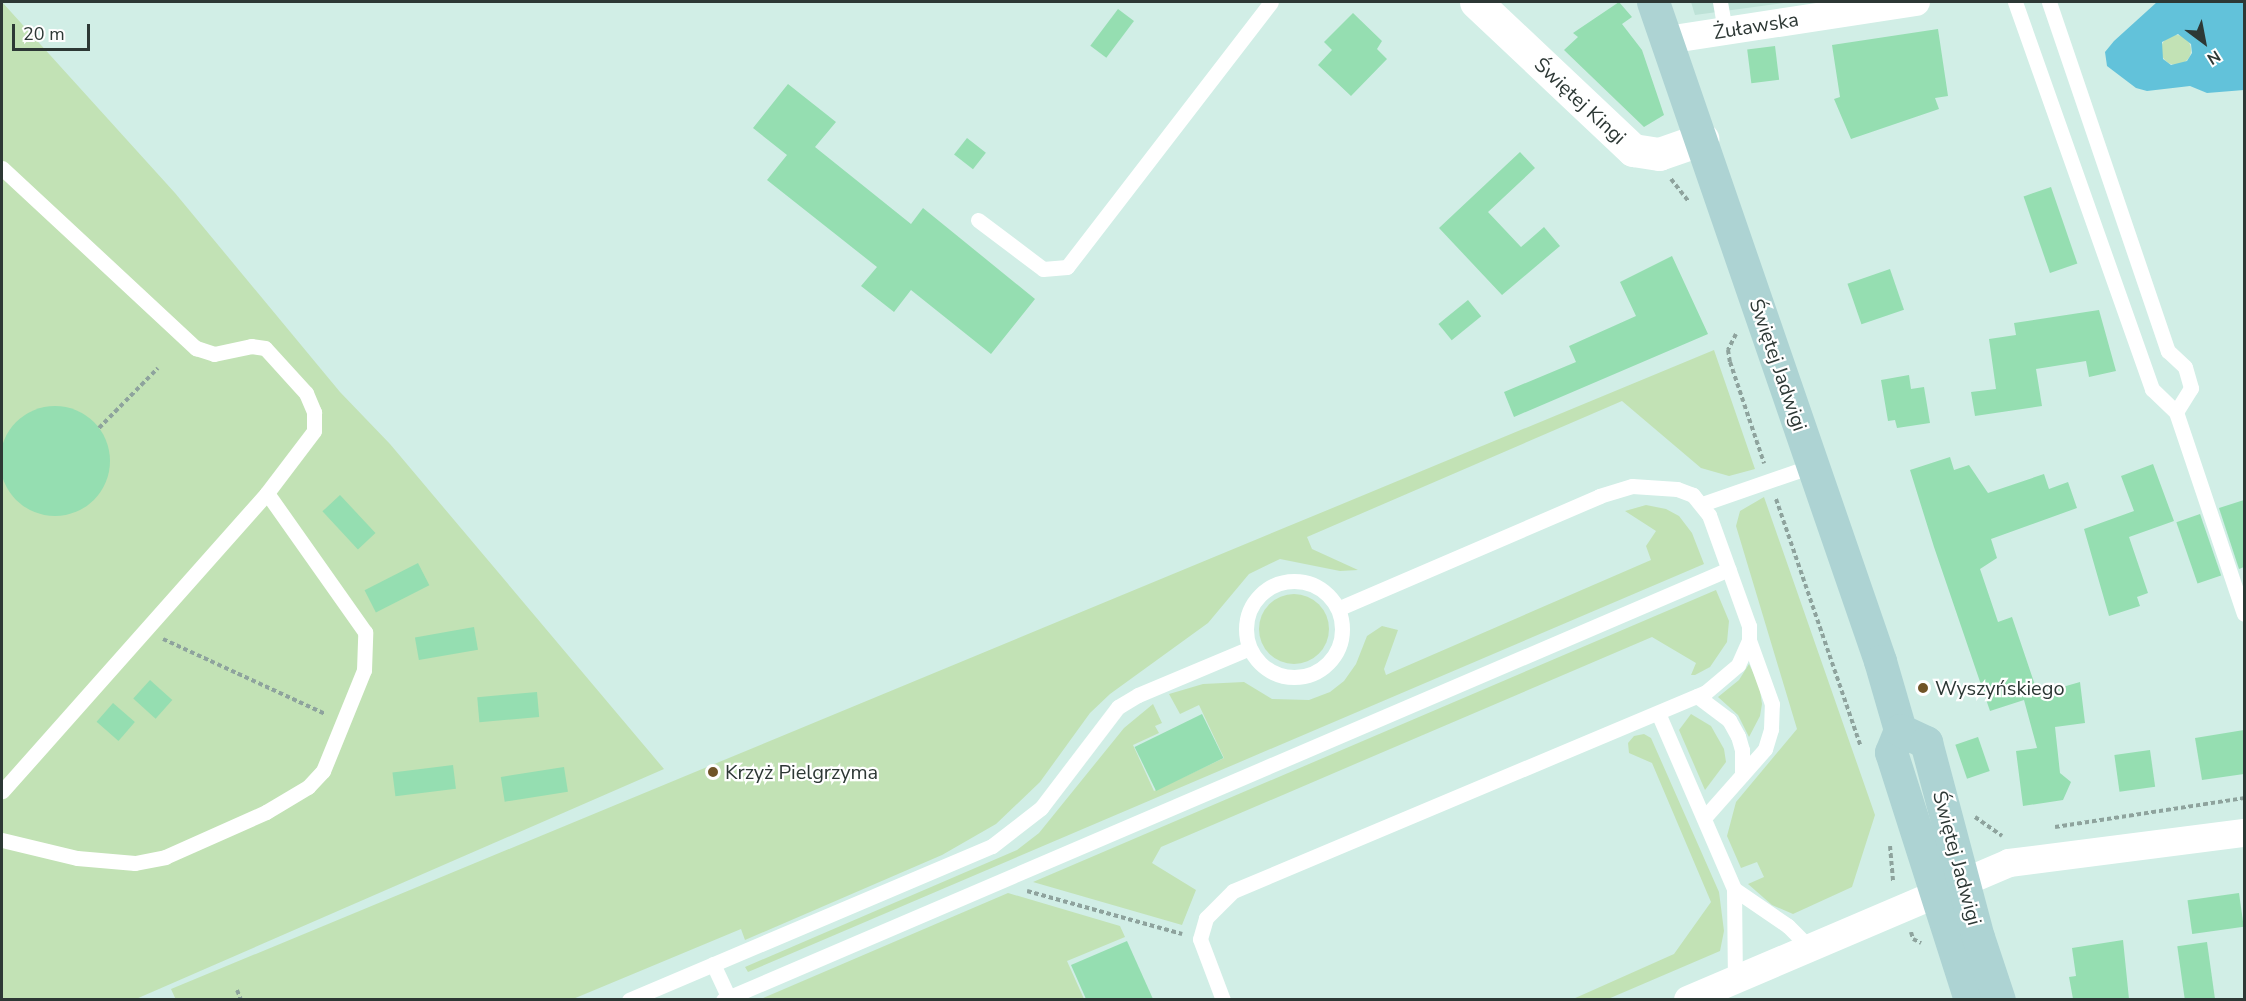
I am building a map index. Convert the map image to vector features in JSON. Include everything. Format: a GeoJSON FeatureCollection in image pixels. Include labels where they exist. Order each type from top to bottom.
{"type":"FeatureCollection","features":[{"type":"Feature","properties":{"kind":"main road","name":"Świętej Jadwigi"},"geometry":{"type":"LineString","coordinates":[[1653,2],[1900,729],[1891,752],[1999,999]]}},
{"type":"Feature","properties":{"kind":"main road","name":"Świętej Jadwigi"},"geometry":{"type":"LineString","coordinates":[[1949,887],[1970,999]]}},
{"type":"Feature","properties":{"kind":"street","name":"Świętej Kingi"},"geometry":{"type":"LineString","coordinates":[[1476,2],[1633,150],[1659,154]]}},
{"type":"Feature","properties":{"kind":"street","name":"Żuławska"},"geometry":{"type":"LineString","coordinates":[[1667,40],[1916,2]]}},
{"type":"Feature","properties":{"kind":"street"},"geometry":{"type":"LineString","coordinates":[[1659,154],[1701,140]]}},
{"type":"Feature","properties":{"kind":"street"},"geometry":{"type":"LineString","coordinates":[[1688,999],[2009,863],[2244,833]]}},
{"type":"Feature","properties":{"kind":"lane"},"geometry":{"type":"LineString","coordinates":[[978,220],[1043,269],[1067,267],[1271,2]]}},
{"type":"Feature","properties":{"kind":"lane"},"geometry":{"type":"LineString","coordinates":[[1720,2],[1725,31]]}},
{"type":"Feature","properties":{"kind":"lane"},"geometry":{"type":"LineString","coordinates":[[2015,2],[2152,389],[2176,412],[2244,614]]}},
{"type":"Feature","properties":{"kind":"lane"},"geometry":{"type":"LineString","coordinates":[[2049,2],[2168,351],[2184,368],[2188,378],[2191,388],[2176,412]]}},
{"type":"Feature","properties":{"kind":"lane"},"geometry":{"type":"LineString","coordinates":[[2,168],[196,348],[214,354],[251,346],[265,348],[291,372],[314,412],[314,431],[267,493],[2,791]]}},
{"type":"Feature","properties":{"kind":"lane"},"geometry":{"type":"LineString","coordinates":[[1702,504],[1812,466]]}},
{"type":"Feature","properties":{"kind":"lane"},"geometry":{"type":"LineString","coordinates":[[1338,609],[1632,486],[1677,489],[1702,504],[1729,569],[1749,626],[1749,640],[1772,704],[1771,729],[1765,749],[1704,818]]}},
{"type":"Feature","properties":{"kind":"lane"},"geometry":{"type":"LineString","coordinates":[[2,840],[105,861],[135,863],[165,857],[266,812],[308,787],[323,771],[345,723],[364,670],[365,632],[267,493]]}},
{"type":"Feature","properties":{"kind":"lane"},"geometry":{"type":"LineString","coordinates":[[713,964],[727,999],[1729,569]]}},
{"type":"Feature","properties":{"kind":"lane"},"geometry":{"type":"LineString","coordinates":[[1304,582],[1324,592],[1338,609],[1342,623],[1338,646],[1326,665],[1314,673],[1299,677],[1270,670],[1250,648],[1247,619],[1261,593],[1274,585],[1304,582]]}},
{"type":"Feature","properties":{"kind":"lane"},"geometry":{"type":"LineString","coordinates":[[1223,999],[1200,939],[1206,918],[1233,891],[1697,696],[1738,665],[1749,640]]}},
{"type":"Feature","properties":{"kind":"lane"},"geometry":{"type":"LineString","coordinates":[[629,999],[992,846],[1041,808],[1118,707],[1138,695],[1250,648]]}},
{"type":"Feature","properties":{"kind":"lane"},"geometry":{"type":"LineString","coordinates":[[1697,696],[1729,720],[1743,750],[1742,775]]}},
{"type":"Feature","properties":{"kind":"lane"},"geometry":{"type":"LineString","coordinates":[[1658,712],[1734,889],[1735,979]]}},
{"type":"Feature","properties":{"kind":"lane"},"geometry":{"type":"LineString","coordinates":[[1734,889],[1788,926],[1809,947]]}},
{"type":"Feature","properties":{"kind":"path"},"geometry":{"type":"LineString","coordinates":[[1659,154],[1671,179],[1694,207]]}},
{"type":"Feature","properties":{"kind":"path"},"geometry":{"type":"LineString","coordinates":[[1738,326],[1728,350],[1730,362],[1864,755]]}},
{"type":"Feature","properties":{"kind":"path"},"geometry":{"type":"LineString","coordinates":[[99,428],[158,368]]}},
{"type":"Feature","properties":{"kind":"path"},"geometry":{"type":"LineString","coordinates":[[145,630],[345,723]]}},
{"type":"Feature","properties":{"kind":"path"},"geometry":{"type":"LineString","coordinates":[[2048,828],[2244,798]]}},
{"type":"Feature","properties":{"kind":"path"},"geometry":{"type":"LineString","coordinates":[[1968,815],[1981,819],[2002,836],[2005,846]]}},
{"type":"Feature","properties":{"kind":"path"},"geometry":{"type":"LineString","coordinates":[[2002,836],[2013,834]]}},
{"type":"Feature","properties":{"kind":"path"},"geometry":{"type":"LineString","coordinates":[[1891,840],[1893,882]]}},
{"type":"Feature","properties":{"kind":"path"},"geometry":{"type":"LineString","coordinates":[[1055,898],[1200,939]]}},
{"type":"Feature","properties":{"kind":"path"},"geometry":{"type":"LineString","coordinates":[[237,990],[241,999]]}},
{"type":"Feature","properties":{"kind":"shaded area"},"geometry":{"type":"Polygon","coordinates":[[[1691,2],[1791,2],[1695,15],[1691,2]]]}},
{"type":"Feature","properties":{"kind":"green space"},"geometry":{"type":"Polygon","coordinates":[[[2,2],[175,193],[340,392],[390,444],[664,769],[136,999],[2,1000],[2,2]]]}},
{"type":"Feature","properties":{"kind":"green space"},"geometry":{"type":"Polygon","coordinates":[[[2176,35],[2187,39],[2191,50],[2187,61],[2176,65],[2165,61],[2161,50],[2165,39],[2176,35]]]}},
{"type":"Feature","properties":{"kind":"green space"},"geometry":{"type":"Polygon","coordinates":[[[1714,350],[1755,469],[1729,476],[1701,468],[1622,401],[1307,537],[1312,549],[1358,570],[1340,571],[1280,559],[1249,574],[1208,623],[1110,694],[1090,713],[1040,782],[996,824],[942,855],[745,940],[741,929],[573,999],[176,1000],[171,989],[1714,350]]]}},
{"type":"Feature","properties":{"kind":"green space"},"geometry":{"type":"Polygon","coordinates":[[[1764,497],[1875,815],[1852,887],[1793,914],[1772,905],[1748,884],[1764,877],[1757,862],[1741,868],[1727,836],[1736,802],[1797,729],[1736,526],[1740,511],[1764,497]]]}},
{"type":"Feature","properties":{"kind":"green space"},"geometry":{"type":"Polygon","coordinates":[[[1646,505],[1666,509],[1679,516],[1692,533],[1704,564],[748,972],[745,967],[1017,850],[1039,833],[1124,728],[1153,704],[1162,723],[1155,726],[1159,733],[1133,745],[1154,791],[1224,758],[1199,705],[1180,714],[1169,694],[1203,684],[1244,682],[1272,699],[1309,700],[1330,692],[1344,681],[1356,664],[1367,636],[1382,626],[1398,630],[1384,669],[1386,675],[1651,560],[1646,546],[1656,531],[1625,511],[1646,505]]]}},
{"type":"Feature","properties":{"kind":"green space"},"geometry":{"type":"Polygon","coordinates":[[[1716,590],[1729,621],[1727,642],[1710,667],[1695,675],[1691,675],[1696,663],[1652,637],[1161,847],[1152,863],[1196,890],[1182,925],[1033,882],[1716,590]]]}},
{"type":"Feature","properties":{"kind":"green space"},"geometry":{"type":"Polygon","coordinates":[[[1294,594],[1307,597],[1319,604],[1326,616],[1329,629],[1326,642],[1319,654],[1307,661],[1294,664],[1281,661],[1269,654],[1262,642],[1259,629],[1262,616],[1269,604],[1281,597],[1294,594]]]}},
{"type":"Feature","properties":{"kind":"green space"},"geometry":{"type":"Polygon","coordinates":[[[1749,664],[1759,684],[1762,704],[1760,716],[1749,737],[1738,715],[1718,697],[1739,680],[1749,664]]]}},
{"type":"Feature","properties":{"kind":"green space"},"geometry":{"type":"Polygon","coordinates":[[[1691,714],[1711,726],[1724,749],[1726,762],[1705,790],[1679,730],[1691,714]]]}},
{"type":"Feature","properties":{"kind":"green space"},"geometry":{"type":"Polygon","coordinates":[[[1644,734],[1651,738],[1719,892],[1724,931],[1720,951],[1608,999],[1573,999],[1674,954],[1711,902],[1652,763],[1629,753],[1628,743],[1634,736],[1644,734]]]}},
{"type":"Feature","properties":{"kind":"green space"},"geometry":{"type":"Polygon","coordinates":[[[1008,893],[1120,926],[1125,937],[1067,961],[1084,999],[761,999],[1008,893]]]}},
{"type":"Feature","properties":{"kind":"water"},"geometry":{"type":"Polygon","coordinates":[[[2157,2],[2244,2],[2244,90],[2207,93],[2190,86],[2147,91],[2136,88],[2107,66],[2105,52],[2157,2]],[[2178,34],[2162,42],[2163,59],[2171,65],[2187,61],[2192,53],[2191,44],[2178,34]]]}},
{"type":"Feature","properties":{"kind":"building"},"geometry":{"type":"Polygon","coordinates":[[[1619,2],[1632,17],[1622,24],[1642,50],[1664,115],[1644,127],[1564,50],[1578,37],[1573,33],[1619,2]]]}},
{"type":"Feature","properties":{"kind":"building"},"geometry":{"type":"Polygon","coordinates":[[[1118,9],[1134,21],[1106,58],[1090,46],[1118,9]]]}},
{"type":"Feature","properties":{"kind":"building"},"geometry":{"type":"Polygon","coordinates":[[[1353,13],[1382,41],[1377,49],[1387,59],[1351,96],[1318,65],[1332,50],[1324,42],[1353,13]]]}},
{"type":"Feature","properties":{"kind":"building"},"geometry":{"type":"Polygon","coordinates":[[[1938,29],[1948,96],[1935,98],[1939,109],[1851,139],[1834,99],[1840,97],[1832,45],[1938,29]]]}},
{"type":"Feature","properties":{"kind":"building"},"geometry":{"type":"Polygon","coordinates":[[[1775,46],[1779,80],[1751,83],[1747,49],[1775,46]]]}},
{"type":"Feature","properties":{"kind":"building"},"geometry":{"type":"Polygon","coordinates":[[[788,84],[836,122],[815,147],[911,224],[923,208],[1035,299],[991,354],[911,290],[894,312],[861,286],[877,267],[767,180],[787,155],[753,128],[788,84]]]}},
{"type":"Feature","properties":{"kind":"building"},"geometry":{"type":"Polygon","coordinates":[[[967,138],[986,153],[973,169],[954,155],[967,138]]]}},
{"type":"Feature","properties":{"kind":"building"},"geometry":{"type":"Polygon","coordinates":[[[1520,152],[1535,168],[1488,212],[1521,247],[1544,227],[1560,246],[1502,295],[1439,228],[1520,152]]]}},
{"type":"Feature","properties":{"kind":"building"},"geometry":{"type":"Polygon","coordinates":[[[2051,187],[2077,264],[2050,273],[2024,196],[2051,187]]]}},
{"type":"Feature","properties":{"kind":"building"},"geometry":{"type":"Polygon","coordinates":[[[1672,256],[1708,334],[1514,417],[1504,392],[1576,362],[1569,346],[1636,316],[1620,282],[1672,256]]]}},
{"type":"Feature","properties":{"kind":"building"},"geometry":{"type":"Polygon","coordinates":[[[1890,269],[1904,310],[1861,324],[1847,284],[1890,269]]]}},
{"type":"Feature","properties":{"kind":"building"},"geometry":{"type":"Polygon","coordinates":[[[1468,300],[1481,316],[1452,340],[1438,324],[1468,300]]]}},
{"type":"Feature","properties":{"kind":"building"},"geometry":{"type":"Polygon","coordinates":[[[2099,310],[2116,371],[2089,377],[2086,361],[2036,369],[2042,406],[1975,416],[1971,392],[1996,389],[1989,339],[2016,335],[2014,323],[2099,310]]]}},
{"type":"Feature","properties":{"kind":"building"},"geometry":{"type":"Polygon","coordinates":[[[1909,375],[1911,389],[1924,387],[1930,423],[1897,428],[1895,420],[1888,421],[1881,380],[1909,375]]]}},
{"type":"Feature","properties":{"kind":"building"},"geometry":{"type":"Polygon","coordinates":[[[55,406],[76,410],[94,422],[106,440],[110,461],[106,482],[94,500],[76,512],[55,516],[34,512],[16,500],[4,482],[0,461],[4,440],[16,422],[34,410],[55,406]]]}},
{"type":"Feature","properties":{"kind":"building"},"geometry":{"type":"Polygon","coordinates":[[[1950,457],[1954,470],[1969,465],[1988,493],[2044,474],[2049,489],[2068,482],[2077,508],[1991,539],[1997,558],[1980,569],[1998,622],[2012,617],[2038,694],[2080,682],[2085,723],[2055,727],[2060,773],[2071,782],[2063,800],[2023,806],[2016,751],[2037,748],[2024,700],[1990,711],[1934,547],[1910,470],[1950,457]]]}},
{"type":"Feature","properties":{"kind":"building"},"geometry":{"type":"Polygon","coordinates":[[[2153,464],[2174,521],[2129,537],[2148,593],[2137,597],[2140,606],[2109,616],[2084,529],[2134,511],[2121,476],[2153,464]]]}},
{"type":"Feature","properties":{"kind":"building"},"geometry":{"type":"Polygon","coordinates":[[[340,495],[375,533],[358,549],[322,511],[340,495]]]}},
{"type":"Feature","properties":{"kind":"building"},"geometry":{"type":"Polygon","coordinates":[[[2244,500],[2244,567],[2239,569],[2219,508],[2244,500]]]}},
{"type":"Feature","properties":{"kind":"building"},"geometry":{"type":"Polygon","coordinates":[[[2200,514],[2221,575],[2198,584],[2176,522],[2200,514]]]}},
{"type":"Feature","properties":{"kind":"building"},"geometry":{"type":"Polygon","coordinates":[[[418,563],[429,585],[376,613],[365,590],[418,563]]]}},
{"type":"Feature","properties":{"kind":"building"},"geometry":{"type":"Polygon","coordinates":[[[474,627],[478,650],[419,660],[415,637],[474,627]]]}},
{"type":"Feature","properties":{"kind":"building"},"geometry":{"type":"Polygon","coordinates":[[[150,680],[172,700],[156,719],[133,699],[150,680]]]}},
{"type":"Feature","properties":{"kind":"building"},"geometry":{"type":"Polygon","coordinates":[[[537,692],[539,717],[479,722],[477,697],[537,692]]]}},
{"type":"Feature","properties":{"kind":"building"},"geometry":{"type":"Polygon","coordinates":[[[113,703],[135,722],[118,741],[97,722],[113,703]]]}},
{"type":"Feature","properties":{"kind":"building"},"geometry":{"type":"Polygon","coordinates":[[[1202,714],[1223,758],[1156,791],[1135,747],[1202,714]]]}},
{"type":"Feature","properties":{"kind":"building"},"geometry":{"type":"Polygon","coordinates":[[[2244,730],[2244,774],[2202,780],[2195,738],[2244,730]]]}},
{"type":"Feature","properties":{"kind":"building"},"geometry":{"type":"Polygon","coordinates":[[[1978,737],[1990,771],[1967,779],[1955,745],[1978,737]]]}},
{"type":"Feature","properties":{"kind":"building"},"geometry":{"type":"Polygon","coordinates":[[[2150,750],[2155,787],[2119,792],[2114,755],[2150,750]]]}},
{"type":"Feature","properties":{"kind":"building"},"geometry":{"type":"Polygon","coordinates":[[[453,765],[456,789],[395,796],[392,772],[453,765]]]}},
{"type":"Feature","properties":{"kind":"building"},"geometry":{"type":"Polygon","coordinates":[[[564,767],[568,792],[505,802],[501,777],[564,767]]]}},
{"type":"Feature","properties":{"kind":"building"},"geometry":{"type":"Polygon","coordinates":[[[2239,893],[2244,927],[2192,934],[2188,900],[2239,893]]]}},
{"type":"Feature","properties":{"kind":"building"},"geometry":{"type":"Polygon","coordinates":[[[2123,940],[2129,999],[2073,999],[2069,977],[2076,976],[2072,948],[2123,940]]]}},
{"type":"Feature","properties":{"kind":"building"},"geometry":{"type":"Polygon","coordinates":[[[1127,941],[1153,999],[1086,999],[1071,965],[1127,941]]]}},
{"type":"Feature","properties":{"kind":"building"},"geometry":{"type":"Polygon","coordinates":[[[2207,942],[2215,999],[2185,1000],[2177,946],[2207,942]]]}},
{"type":"Feature","properties":{"kind":"place","name":"Wyszyńskiego"},"geometry":{"type":"Point","coordinates":[1923,688]}},
{"type":"Feature","properties":{"kind":"place","name":"Krzyż Pielgrzyma"},"geometry":{"type":"Point","coordinates":[713,772]}}]}
